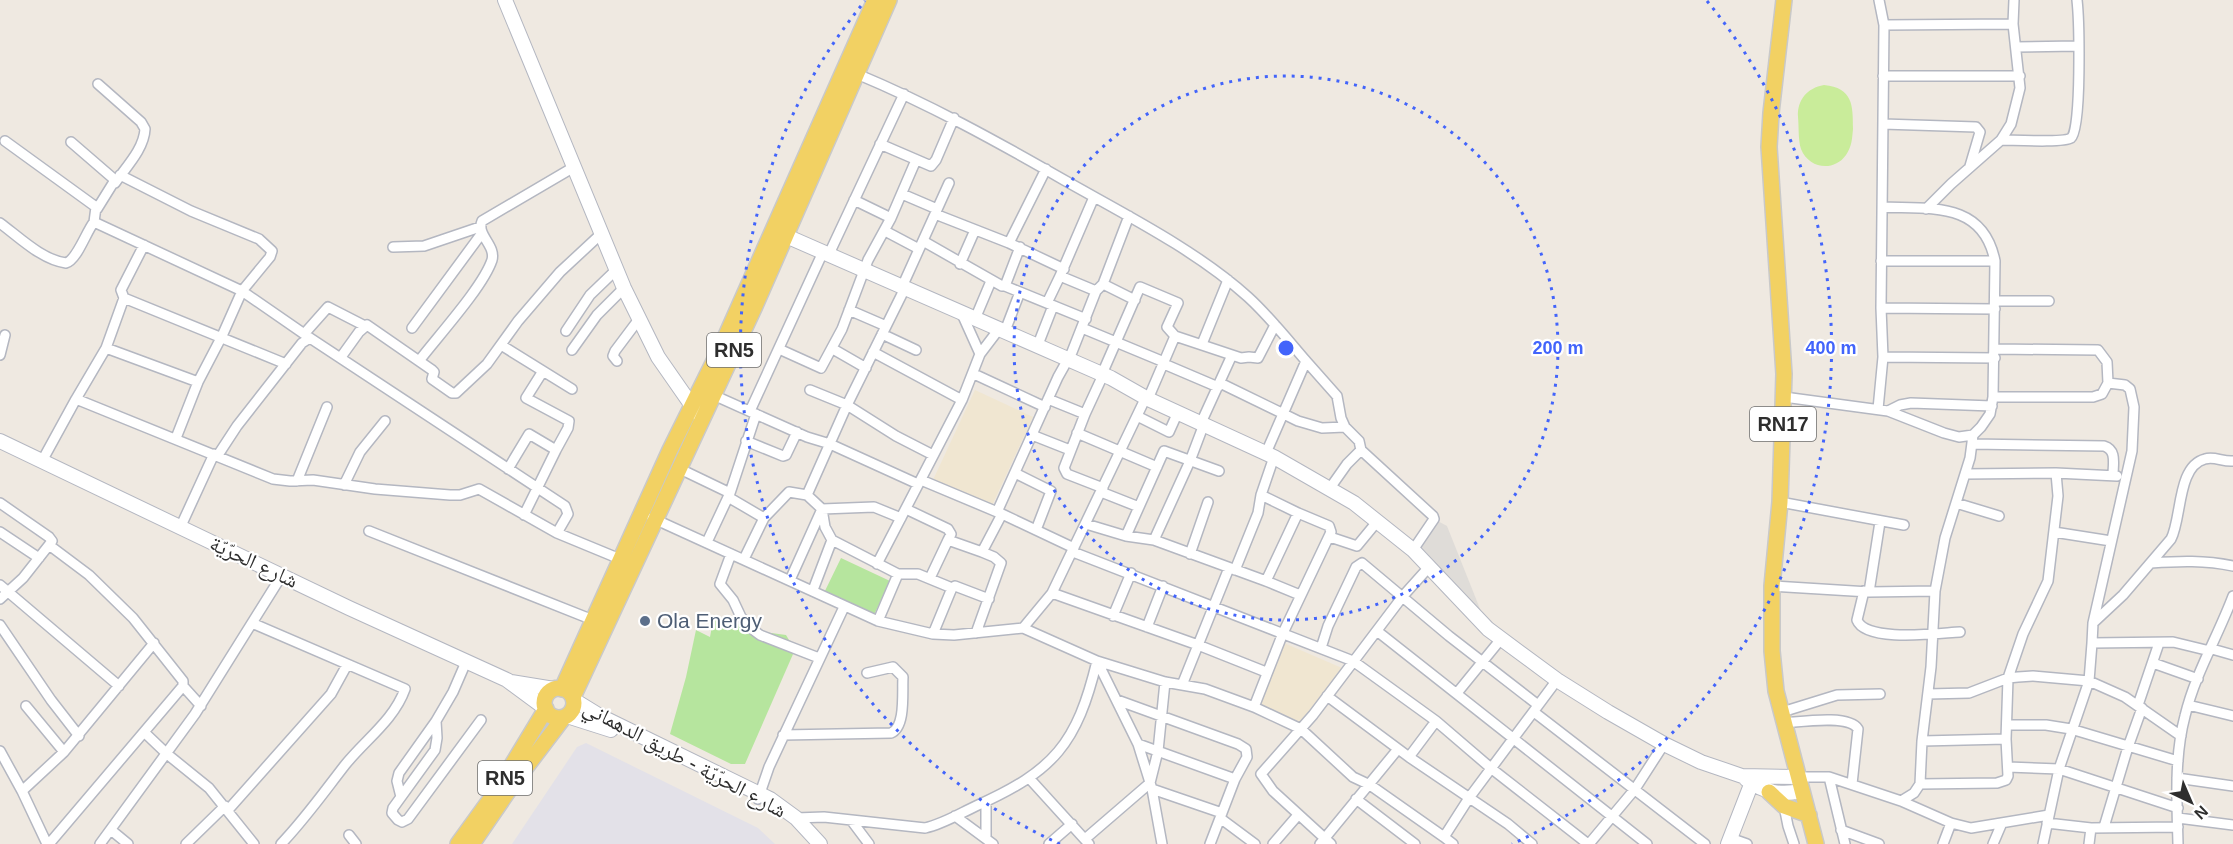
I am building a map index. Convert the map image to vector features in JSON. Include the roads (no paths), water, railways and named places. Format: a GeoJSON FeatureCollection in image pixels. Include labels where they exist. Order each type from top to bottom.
{"type":"FeatureCollection","features":[{"type":"Feature","properties":{"kind":"main road","name":"RN5"},"geometry":{"type":"LineString","coordinates":[[779,233],[875,0]]}},
{"type":"Feature","properties":{"kind":"main road","name":"RN5"},"geometry":{"type":"LineString","coordinates":[[566,694],[593,620],[620,559],[678,468],[702,419],[707,392],[779,233],[857,74],[889,0]]}},
{"type":"Feature","properties":{"kind":"main road","name":"RN17"},"geometry":{"type":"LineString","coordinates":[[1784,0],[1771,113],[1769,153],[1783,329],[1785,397],[1780,502],[1772,586],[1773,660],[1776,691],[1816,844]]}},
{"type":"Feature","properties":{"kind":"main road","name":"RN5"},"geometry":{"type":"LineString","coordinates":[[566,694],[648,516],[692,406],[707,392]]}},
{"type":"Feature","properties":{"kind":"main road"},"geometry":{"type":"LineString","coordinates":[[566,694],[573,709],[566,716],[555,717],[546,709],[547,695],[566,694]]}},
{"type":"Feature","properties":{"kind":"main road","name":"RN5"},"geometry":{"type":"LineString","coordinates":[[458,844],[495,793],[546,709]]}},
{"type":"Feature","properties":{"kind":"main road","name":"RN5"},"geometry":{"type":"LineString","coordinates":[[472,844],[511,787],[566,716]]}},
{"type":"Feature","properties":{"kind":"main road"},"geometry":{"type":"LineString","coordinates":[[1768,792],[1785,806],[1809,815]]}},
{"type":"Feature","properties":{"kind":"street"},"geometry":{"type":"LineString","coordinates":[[506,0],[624,288],[665,368],[702,419]]}},
{"type":"Feature","properties":{"kind":"street"},"geometry":{"type":"LineString","coordinates":[[1879,0],[1884,25],[1881,261],[1883,410]]}},
{"type":"Feature","properties":{"kind":"street"},"geometry":{"type":"LineString","coordinates":[[1926,209],[2008,131],[2018,102],[2020,76],[2013,24],[2014,0]]}},
{"type":"Feature","properties":{"kind":"street"},"geometry":{"type":"LineString","coordinates":[[2001,140],[2060,140],[2071,138],[2075,134],[2079,106],[2077,0]]}},
{"type":"Feature","properties":{"kind":"street"},"geometry":{"type":"LineString","coordinates":[[1884,25],[2013,24]]}},
{"type":"Feature","properties":{"kind":"street"},"geometry":{"type":"LineString","coordinates":[[2016,47],[2077,46]]}},
{"type":"Feature","properties":{"kind":"street"},"geometry":{"type":"LineString","coordinates":[[857,74],[954,118],[1046,169],[1129,216],[1228,280],[1275,325],[1337,396],[1339,414],[1345,427],[1359,441],[1361,450],[1434,516],[1413,550]]}},
{"type":"Feature","properties":{"kind":"street"},"geometry":{"type":"LineString","coordinates":[[1883,76],[2020,76]]}},
{"type":"Feature","properties":{"kind":"street"},"geometry":{"type":"LineString","coordinates":[[0,223],[57,261],[66,263],[74,258],[94,222],[97,209],[143,140],[145,129],[141,122],[98,84]]}},
{"type":"Feature","properties":{"kind":"street"},"geometry":{"type":"LineString","coordinates":[[707,543],[729,495],[753,413],[779,349],[904,94]]}},
{"type":"Feature","properties":{"kind":"street"},"geometry":{"type":"LineString","coordinates":[[880,144],[930,166],[934,164],[954,118]]}},
{"type":"Feature","properties":{"kind":"street"},"geometry":{"type":"LineString","coordinates":[[1883,124],[1976,127],[1980,132],[1979,139],[1970,166]]}},
{"type":"Feature","properties":{"kind":"street"},"geometry":{"type":"LineString","coordinates":[[5,141],[97,209]]}},
{"type":"Feature","properties":{"kind":"street"},"geometry":{"type":"LineString","coordinates":[[71,142],[111,176],[266,243],[272,251],[270,257],[242,291],[198,382],[177,438]]}},
{"type":"Feature","properties":{"kind":"street"},"geometry":{"type":"LineString","coordinates":[[779,349],[821,368],[833,349],[873,251],[885,231],[916,160]]}},
{"type":"Feature","properties":{"kind":"street"},"geometry":{"type":"LineString","coordinates":[[412,328],[481,230],[484,220],[574,167]]}},
{"type":"Feature","properties":{"kind":"street"},"geometry":{"type":"LineString","coordinates":[[1009,243],[1046,169]]}},
{"type":"Feature","properties":{"kind":"street"},"geometry":{"type":"LineString","coordinates":[[807,495],[903,288],[948,183]]}},
{"type":"Feature","properties":{"kind":"street"},"geometry":{"type":"LineString","coordinates":[[902,194],[975,230],[1020,247],[1062,273],[1135,300]]}},
{"type":"Feature","properties":{"kind":"street"},"geometry":{"type":"LineString","coordinates":[[1037,347],[1050,304],[1094,197]]}},
{"type":"Feature","properties":{"kind":"street"},"geometry":{"type":"LineString","coordinates":[[854,200],[891,218]]}},
{"type":"Feature","properties":{"kind":"street"},"geometry":{"type":"LineString","coordinates":[[1883,207],[1952,211],[1975,223],[1992,247],[1995,261],[1993,402],[1990,414],[1972,440],[1965,474],[1945,538],[1935,591],[1920,784],[1914,793],[1901,801]]}},
{"type":"Feature","properties":{"kind":"street"},"geometry":{"type":"LineString","coordinates":[[982,552],[1015,472],[1100,287],[1129,216]]}},
{"type":"Feature","properties":{"kind":"street"},"geometry":{"type":"LineString","coordinates":[[94,222],[242,291],[567,508],[568,514],[557,533]]}},
{"type":"Feature","properties":{"kind":"street"},"geometry":{"type":"LineString","coordinates":[[393,247],[422,246],[481,230]]}},
{"type":"Feature","properties":{"kind":"street"},"geometry":{"type":"LineString","coordinates":[[419,361],[476,287],[491,262],[492,252],[481,230]]}},
{"type":"Feature","properties":{"kind":"street"},"geometry":{"type":"LineString","coordinates":[[960,264],[975,230]]}},
{"type":"Feature","properties":{"kind":"street"},"geometry":{"type":"LineString","coordinates":[[885,231],[921,245],[991,281],[1050,304],[1116,342],[1298,421],[1322,429],[1345,427]]}},
{"type":"Feature","properties":{"kind":"street"},"geometry":{"type":"LineString","coordinates":[[180,528],[216,455],[328,307],[369,326],[434,371],[433,379],[454,394],[488,364],[560,272],[602,233]]}},
{"type":"Feature","properties":{"kind":"street"},"geometry":{"type":"LineString","coordinates":[[779,233],[1102,374],[1147,398],[1270,455],[1354,503],[1376,523],[1413,550],[1477,619],[1557,681],[1664,744],[1701,762],[1749,779],[1800,784]]}},
{"type":"Feature","properties":{"kind":"street"},"geometry":{"type":"LineString","coordinates":[[42,461],[106,348],[124,298],[121,290],[144,245]]}},
{"type":"Feature","properties":{"kind":"street"},"geometry":{"type":"LineString","coordinates":[[1005,286],[1020,247]]}},
{"type":"Feature","properties":{"kind":"street"},"geometry":{"type":"LineString","coordinates":[[1881,261],[1995,261]]}},
{"type":"Feature","properties":{"kind":"street"},"geometry":{"type":"LineString","coordinates":[[566,330],[590,295],[617,269]]}},
{"type":"Feature","properties":{"kind":"street"},"geometry":{"type":"LineString","coordinates":[[1202,344],[1228,280]]}},
{"type":"Feature","properties":{"kind":"street"},"geometry":{"type":"LineString","coordinates":[[980,354],[969,317],[991,281]]}},
{"type":"Feature","properties":{"kind":"street"},"geometry":{"type":"LineString","coordinates":[[1139,507],[1065,471],[1077,432],[1140,287],[1178,303],[1167,327],[1175,336],[1232,356],[1243,359],[1258,358],[1275,325]]}},
{"type":"Feature","properties":{"kind":"street"},"geometry":{"type":"LineString","coordinates":[[572,350],[597,315],[624,288]]}},
{"type":"Feature","properties":{"kind":"street"},"geometry":{"type":"LineString","coordinates":[[877,564],[962,399],[974,374],[980,354],[1002,330],[1020,292]]}},
{"type":"Feature","properties":{"kind":"street"},"geometry":{"type":"LineString","coordinates":[[124,298],[286,364]]}},
{"type":"Feature","properties":{"kind":"street"},"geometry":{"type":"LineString","coordinates":[[1881,308],[2049,301]]}},
{"type":"Feature","properties":{"kind":"street"},"geometry":{"type":"LineString","coordinates":[[849,310],[916,350]]}},
{"type":"Feature","properties":{"kind":"street"},"geometry":{"type":"LineString","coordinates":[[617,362],[613,356],[615,351],[639,319]]}},
{"type":"Feature","properties":{"kind":"street"},"geometry":{"type":"LineString","coordinates":[[341,357],[365,326]]}},
{"type":"Feature","properties":{"kind":"street"},"geometry":{"type":"LineString","coordinates":[[0,355],[5,335]]}},
{"type":"Feature","properties":{"kind":"street"},"geometry":{"type":"LineString","coordinates":[[1023,628],[1052,593],[1175,336]]}},
{"type":"Feature","properties":{"kind":"street"},"geometry":{"type":"LineString","coordinates":[[501,345],[572,389]]}},
{"type":"Feature","properties":{"kind":"street"},"geometry":{"type":"LineString","coordinates":[[106,348],[198,382]]}},
{"type":"Feature","properties":{"kind":"street"},"geometry":{"type":"LineString","coordinates":[[833,349],[866,368]]}},
{"type":"Feature","properties":{"kind":"street"},"geometry":{"type":"LineString","coordinates":[[1883,357],[2098,350],[2107,362],[2108,383],[2102,394],[2094,397],[1911,403],[1883,410]]}},
{"type":"Feature","properties":{"kind":"street"},"geometry":{"type":"LineString","coordinates":[[873,351],[962,399]]}},
{"type":"Feature","properties":{"kind":"street"},"geometry":{"type":"LineString","coordinates":[[1154,540],[1190,461],[1202,423],[1232,356]]}},
{"type":"Feature","properties":{"kind":"street"},"geometry":{"type":"LineString","coordinates":[[1182,685],[1214,605],[1258,513],[1270,455],[1306,361]]}},
{"type":"Feature","properties":{"kind":"street"},"geometry":{"type":"LineString","coordinates":[[524,515],[556,454],[569,421],[526,398],[543,371]]}},
{"type":"Feature","properties":{"kind":"street"},"geometry":{"type":"LineString","coordinates":[[974,374],[1046,403],[1085,414]]}},
{"type":"Feature","properties":{"kind":"street"},"geometry":{"type":"LineString","coordinates":[[2043,844],[2059,768],[2090,681],[2093,623],[2132,451],[2134,406],[2128,386],[2108,383]]}},
{"type":"Feature","properties":{"kind":"street"},"geometry":{"type":"LineString","coordinates":[[810,390],[847,405],[896,436],[933,455]]}},
{"type":"Feature","properties":{"kind":"street"},"geometry":{"type":"LineString","coordinates":[[707,392],[797,432],[1000,513],[1073,550],[1353,661],[1436,721],[1492,769],[1589,844],[1635,789],[1664,744]]}},
{"type":"Feature","properties":{"kind":"street"},"geometry":{"type":"LineString","coordinates":[[1785,397],[1883,410],[1944,433],[1972,440],[2104,446],[2110,448],[2113,453],[2114,476]]}},
{"type":"Feature","properties":{"kind":"street"},"geometry":{"type":"LineString","coordinates":[[76,399],[177,438],[273,479],[313,480],[450,495],[460,495],[479,489],[557,533],[620,559]]}},
{"type":"Feature","properties":{"kind":"street"},"geometry":{"type":"LineString","coordinates":[[297,481],[327,407]]}},
{"type":"Feature","properties":{"kind":"street"},"geometry":{"type":"LineString","coordinates":[[1137,416],[1169,432],[1178,412]]}},
{"type":"Feature","properties":{"kind":"street"},"geometry":{"type":"LineString","coordinates":[[344,485],[360,452],[385,421]]}},
{"type":"Feature","properties":{"kind":"street"},"geometry":{"type":"LineString","coordinates":[[746,441],[783,456],[786,455],[797,432]]}},
{"type":"Feature","properties":{"kind":"street"},"geometry":{"type":"LineString","coordinates":[[1077,432],[1157,467]]}},
{"type":"Feature","properties":{"kind":"street"},"geometry":{"type":"LineString","coordinates":[[508,469],[529,434],[556,450]]}},
{"type":"Feature","properties":{"kind":"street"},"geometry":{"type":"LineString","coordinates":[[1032,435],[1070,450]]}},
{"type":"Feature","properties":{"kind":"street","name":"شارع الحرّيّة"},"geometry":{"type":"LineString","coordinates":[[0,441],[466,663],[509,682],[566,694]]}},
{"type":"Feature","properties":{"kind":"street"},"geometry":{"type":"LineString","coordinates":[[1330,488],[1361,450]]}},
{"type":"Feature","properties":{"kind":"street"},"geometry":{"type":"LineString","coordinates":[[1126,536],[1164,451],[1219,471]]}},
{"type":"Feature","properties":{"kind":"street"},"geometry":{"type":"LineString","coordinates":[[2093,623],[2123,595],[2172,539],[2176,529],[2184,482],[2193,465],[2208,458],[2233,461]]}},
{"type":"Feature","properties":{"kind":"street"},"geometry":{"type":"LineString","coordinates":[[678,468],[729,495],[764,518]]}},
{"type":"Feature","properties":{"kind":"street"},"geometry":{"type":"LineString","coordinates":[[1015,472],[1051,491],[1036,530]]}},
{"type":"Feature","properties":{"kind":"street"},"geometry":{"type":"LineString","coordinates":[[1965,474],[2056,473],[2126,478]]}},
{"type":"Feature","properties":{"kind":"street"},"geometry":{"type":"LineString","coordinates":[[1920,784],[2002,782],[2008,776],[2006,739],[2008,678],[2023,634],[2046,588],[2058,496],[2056,473]]}},
{"type":"Feature","properties":{"kind":"street"},"geometry":{"type":"LineString","coordinates":[[744,559],[764,518],[789,492],[807,495],[822,509],[825,527],[832,540],[898,574],[914,573],[951,588]]}},
{"type":"Feature","properties":{"kind":"street"},"geometry":{"type":"LineString","coordinates":[[1254,707],[1283,633],[1332,529],[1261,495]]}},
{"type":"Feature","properties":{"kind":"street"},"geometry":{"type":"LineString","coordinates":[[1190,554],[1209,502]]}},
{"type":"Feature","properties":{"kind":"street"},"geometry":{"type":"LineString","coordinates":[[1780,502],[1904,525]]}},
{"type":"Feature","properties":{"kind":"street"},"geometry":{"type":"LineString","coordinates":[[0,503],[52,541],[9,592],[0,599]]}},
{"type":"Feature","properties":{"kind":"street"},"geometry":{"type":"LineString","coordinates":[[1956,503],[1999,516]]}},
{"type":"Feature","properties":{"kind":"street"},"geometry":{"type":"LineString","coordinates":[[822,509],[874,507],[903,513],[948,530],[951,534],[930,578]]}},
{"type":"Feature","properties":{"kind":"street"},"geometry":{"type":"LineString","coordinates":[[790,580],[822,509]]}},
{"type":"Feature","properties":{"kind":"street"},"geometry":{"type":"LineString","coordinates":[[1266,581],[1298,513]]}},
{"type":"Feature","properties":{"kind":"street"},"geometry":{"type":"LineString","coordinates":[[648,516],[878,621],[933,634],[976,633],[1023,628],[1097,661],[1165,682],[1205,689],[1254,707],[1301,729],[1353,777],[1370,785],[1453,844]]}},
{"type":"Feature","properties":{"kind":"street"},"geometry":{"type":"LineString","coordinates":[[1880,522],[1866,591],[1857,620],[1860,626],[1893,635],[1960,632]]}},
{"type":"Feature","properties":{"kind":"street"},"geometry":{"type":"LineString","coordinates":[[1330,537],[1356,546],[1376,523]]}},
{"type":"Feature","properties":{"kind":"street"},"geometry":{"type":"LineString","coordinates":[[1086,524],[1126,536],[1154,540],[1300,595]]}},
{"type":"Feature","properties":{"kind":"street"},"geometry":{"type":"LineString","coordinates":[[369,531],[593,620]]}},
{"type":"Feature","properties":{"kind":"street"},"geometry":{"type":"LineString","coordinates":[[0,532],[39,558]]}},
{"type":"Feature","properties":{"kind":"street"},"geometry":{"type":"LineString","coordinates":[[2054,532],[2111,541]]}},
{"type":"Feature","properties":{"kind":"street"},"geometry":{"type":"LineString","coordinates":[[813,590],[832,540]]}},
{"type":"Feature","properties":{"kind":"street"},"geometry":{"type":"LineString","coordinates":[[948,540],[994,556],[1001,563],[976,633]]}},
{"type":"Feature","properties":{"kind":"street"},"geometry":{"type":"LineString","coordinates":[[50,545],[89,575],[133,618],[183,681],[183,686],[201,706]]}},
{"type":"Feature","properties":{"kind":"street"},"geometry":{"type":"LineString","coordinates":[[731,554],[720,584],[733,600],[746,623],[759,634],[819,658]]}},
{"type":"Feature","properties":{"kind":"street"},"geometry":{"type":"LineString","coordinates":[[2151,563],[2189,560],[2233,566]]}},
{"type":"Feature","properties":{"kind":"street"},"geometry":{"type":"LineString","coordinates":[[1321,648],[1334,611],[1356,567],[1360,563],[1367,565],[1676,824],[1705,844]]}},
{"type":"Feature","properties":{"kind":"street"},"geometry":{"type":"LineString","coordinates":[[1261,774],[1301,729],[1429,567]]}},
{"type":"Feature","properties":{"kind":"street"},"geometry":{"type":"LineString","coordinates":[[1113,616],[1131,573]]}},
{"type":"Feature","properties":{"kind":"street"},"geometry":{"type":"LineString","coordinates":[[878,621],[898,574]]}},
{"type":"Feature","properties":{"kind":"street"},"geometry":{"type":"LineString","coordinates":[[100,844],[201,706],[282,575]]}},
{"type":"Feature","properties":{"kind":"street"},"geometry":{"type":"LineString","coordinates":[[0,585],[118,686]]}},
{"type":"Feature","properties":{"kind":"street"},"geometry":{"type":"LineString","coordinates":[[933,634],[951,588],[956,585],[989,599]]}},
{"type":"Feature","properties":{"kind":"street"},"geometry":{"type":"LineString","coordinates":[[1147,627],[1163,586]]}},
{"type":"Feature","properties":{"kind":"street"},"geometry":{"type":"LineString","coordinates":[[1772,586],[1866,591],[1935,591]]}},
{"type":"Feature","properties":{"kind":"street"},"geometry":{"type":"LineString","coordinates":[[1052,593],[1266,672]]}},
{"type":"Feature","properties":{"kind":"street"},"geometry":{"type":"LineString","coordinates":[[2178,844],[2177,778],[2181,736],[2188,705],[2233,596]]}},
{"type":"Feature","properties":{"kind":"street"},"geometry":{"type":"LineString","coordinates":[[759,796],[783,735],[844,607]]}},
{"type":"Feature","properties":{"kind":"street"},"geometry":{"type":"LineString","coordinates":[[252,623],[347,665],[404,687],[404,692],[384,724],[345,766],[310,812],[280,844]]}},
{"type":"Feature","properties":{"kind":"street"},"geometry":{"type":"LineString","coordinates":[[0,626],[79,736]]}},
{"type":"Feature","properties":{"kind":"street"},"geometry":{"type":"LineString","coordinates":[[1377,631],[1647,844]]}},
{"type":"Feature","properties":{"kind":"street"},"geometry":{"type":"LineString","coordinates":[[1457,693],[1501,639]]}},
{"type":"Feature","properties":{"kind":"street"},"geometry":{"type":"LineString","coordinates":[[2092,643],[2173,642],[2233,655]]}},
{"type":"Feature","properties":{"kind":"street"},"geometry":{"type":"LineString","coordinates":[[22,792],[79,736],[154,643]]}},
{"type":"Feature","properties":{"kind":"street"},"geometry":{"type":"LineString","coordinates":[[2104,828],[2159,643]]}},
{"type":"Feature","properties":{"kind":"street"},"geometry":{"type":"LineString","coordinates":[[1097,661],[1138,744],[1151,786],[1159,842]]}},
{"type":"Feature","properties":{"kind":"street"},"geometry":{"type":"LineString","coordinates":[[796,818],[808,816],[925,828],[986,802],[1029,778],[1050,762],[1065,745],[1084,707],[1097,661]]}},
{"type":"Feature","properties":{"kind":"street"},"geometry":{"type":"LineString","coordinates":[[401,797],[397,781],[399,773],[436,721],[466,663]]}},
{"type":"Feature","properties":{"kind":"street"},"geometry":{"type":"LineString","coordinates":[[2153,663],[2198,680]]}},
{"type":"Feature","properties":{"kind":"street"},"geometry":{"type":"LineString","coordinates":[[186,844],[226,808],[330,694],[347,665]]}},
{"type":"Feature","properties":{"kind":"street"},"geometry":{"type":"LineString","coordinates":[[783,735],[896,732],[901,723],[903,677],[893,667],[867,673]]}},
{"type":"Feature","properties":{"kind":"street"},"geometry":{"type":"LineString","coordinates":[[1928,694],[1969,693],[2008,678],[2033,676],[2090,681],[2114,691],[2181,736]]}},
{"type":"Feature","properties":{"kind":"street"},"geometry":{"type":"LineString","coordinates":[[1444,837],[1469,798],[1557,681]]}},
{"type":"Feature","properties":{"kind":"street","name":"شارع الحرّيّة"},"geometry":{"type":"LineString","coordinates":[[509,682],[546,709]]}},
{"type":"Feature","properties":{"kind":"street"},"geometry":{"type":"LineString","coordinates":[[1029,778],[1087,842],[1151,786],[1158,751],[1165,682]]}},
{"type":"Feature","properties":{"kind":"street"},"geometry":{"type":"LineString","coordinates":[[0,752],[48,844],[183,686]]}},
{"type":"Feature","properties":{"kind":"street","name":"شارع الحرّيّة - طريق الدهماني"},"geometry":{"type":"LineString","coordinates":[[566,694],[648,740],[759,796],[813,844]]}},
{"type":"Feature","properties":{"kind":"street"},"geometry":{"type":"LineString","coordinates":[[1783,718],[1833,695],[1880,694]]}},
{"type":"Feature","properties":{"kind":"street"},"geometry":{"type":"LineString","coordinates":[[1327,696],[1409,757],[1508,824],[1532,844]]}},
{"type":"Feature","properties":{"kind":"street"},"geometry":{"type":"LineString","coordinates":[[1117,700],[1243,746],[1247,753],[1245,762],[1235,779],[1210,844]]}},
{"type":"Feature","properties":{"kind":"street"},"geometry":{"type":"LineString","coordinates":[[2188,705],[2233,716]]}},
{"type":"Feature","properties":{"kind":"street"},"geometry":{"type":"LineString","coordinates":[[26,706],[64,752]]}},
{"type":"Feature","properties":{"kind":"street","name":"شارع الحرّيّة - طريق الدهماني"},"geometry":{"type":"LineString","coordinates":[[566,716],[604,727],[781,806],[796,818],[819,844]]}},
{"type":"Feature","properties":{"kind":"street"},"geometry":{"type":"LineString","coordinates":[[1783,718],[1850,722],[1855,725],[1858,729],[1852,784]]}},
{"type":"Feature","properties":{"kind":"street"},"geometry":{"type":"LineString","coordinates":[[436,721],[435,750],[392,811],[395,818],[402,822],[408,819],[481,720]]}},
{"type":"Feature","properties":{"kind":"street"},"geometry":{"type":"LineString","coordinates":[[1409,757],[1436,721]]}},
{"type":"Feature","properties":{"kind":"street"},"geometry":{"type":"LineString","coordinates":[[2007,725],[2046,725],[2072,729],[2178,761]]}},
{"type":"Feature","properties":{"kind":"street"},"geometry":{"type":"LineString","coordinates":[[144,732],[167,754],[201,780],[254,844]]}},
{"type":"Feature","properties":{"kind":"street"},"geometry":{"type":"LineString","coordinates":[[1922,741],[2006,739]]}},
{"type":"Feature","properties":{"kind":"street"},"geometry":{"type":"LineString","coordinates":[[1138,744],[1235,779]]}},
{"type":"Feature","properties":{"kind":"street"},"geometry":{"type":"LineString","coordinates":[[1245,762],[1261,774],[1273,791],[1325,842],[1356,799],[1370,785],[1398,748]]}},
{"type":"Feature","properties":{"kind":"street"},"geometry":{"type":"LineString","coordinates":[[2008,767],[2059,768],[2115,788],[2178,817],[2233,825]]}},
{"type":"Feature","properties":{"kind":"street"},"geometry":{"type":"LineString","coordinates":[[1749,779],[1768,792],[1781,795],[1800,784],[1829,777],[1901,801],[1951,823],[1971,828],[2048,819],[2091,828],[2104,828],[2178,817]]}},
{"type":"Feature","properties":{"kind":"street"},"geometry":{"type":"LineString","coordinates":[[1829,777],[1845,844]]}},
{"type":"Feature","properties":{"kind":"street"},"geometry":{"type":"LineString","coordinates":[[2177,778],[2233,786]]}},
{"type":"Feature","properties":{"kind":"street"},"geometry":{"type":"LineString","coordinates":[[1747,844],[1729,841],[1749,779]]}},
{"type":"Feature","properties":{"kind":"street"},"geometry":{"type":"LineString","coordinates":[[1151,786],[1221,815],[1255,844]]}},
{"type":"Feature","properties":{"kind":"street"},"geometry":{"type":"LineString","coordinates":[[1356,799],[1415,844]]}},
{"type":"Feature","properties":{"kind":"street"},"geometry":{"type":"LineString","coordinates":[[986,802],[989,842]]}},
{"type":"Feature","properties":{"kind":"street"},"geometry":{"type":"LineString","coordinates":[[1785,806],[1794,844]]}},
{"type":"Feature","properties":{"kind":"street"},"geometry":{"type":"LineString","coordinates":[[1273,844],[1298,815]]}},
{"type":"Feature","properties":{"kind":"street"},"geometry":{"type":"LineString","coordinates":[[955,816],[989,842]]}},
{"type":"Feature","properties":{"kind":"street"},"geometry":{"type":"LineString","coordinates":[[851,820],[869,844]]}},
{"type":"Feature","properties":{"kind":"street"},"geometry":{"type":"LineString","coordinates":[[1943,844],[1951,823]]}},
{"type":"Feature","properties":{"kind":"street"},"geometry":{"type":"LineString","coordinates":[[1993,844],[2002,823]]}},
{"type":"Feature","properties":{"kind":"street"},"geometry":{"type":"LineString","coordinates":[[1049,844],[1072,824]]}},
{"type":"Feature","properties":{"kind":"street"},"geometry":{"type":"LineString","coordinates":[[2089,844],[2091,828]]}},
{"type":"Feature","properties":{"kind":"street"},"geometry":{"type":"LineString","coordinates":[[111,830],[128,844]]}},
{"type":"Feature","properties":{"kind":"street"},"geometry":{"type":"LineString","coordinates":[[1840,830],[1878,844]]}},
{"type":"Feature","properties":{"kind":"street"},"geometry":{"type":"LineString","coordinates":[[349,835],[356,844]]}},
{"type":"Feature","properties":{"kind":"place","name":"Ola Energy"},"geometry":{"type":"Point","coordinates":[645,621]}}]}
